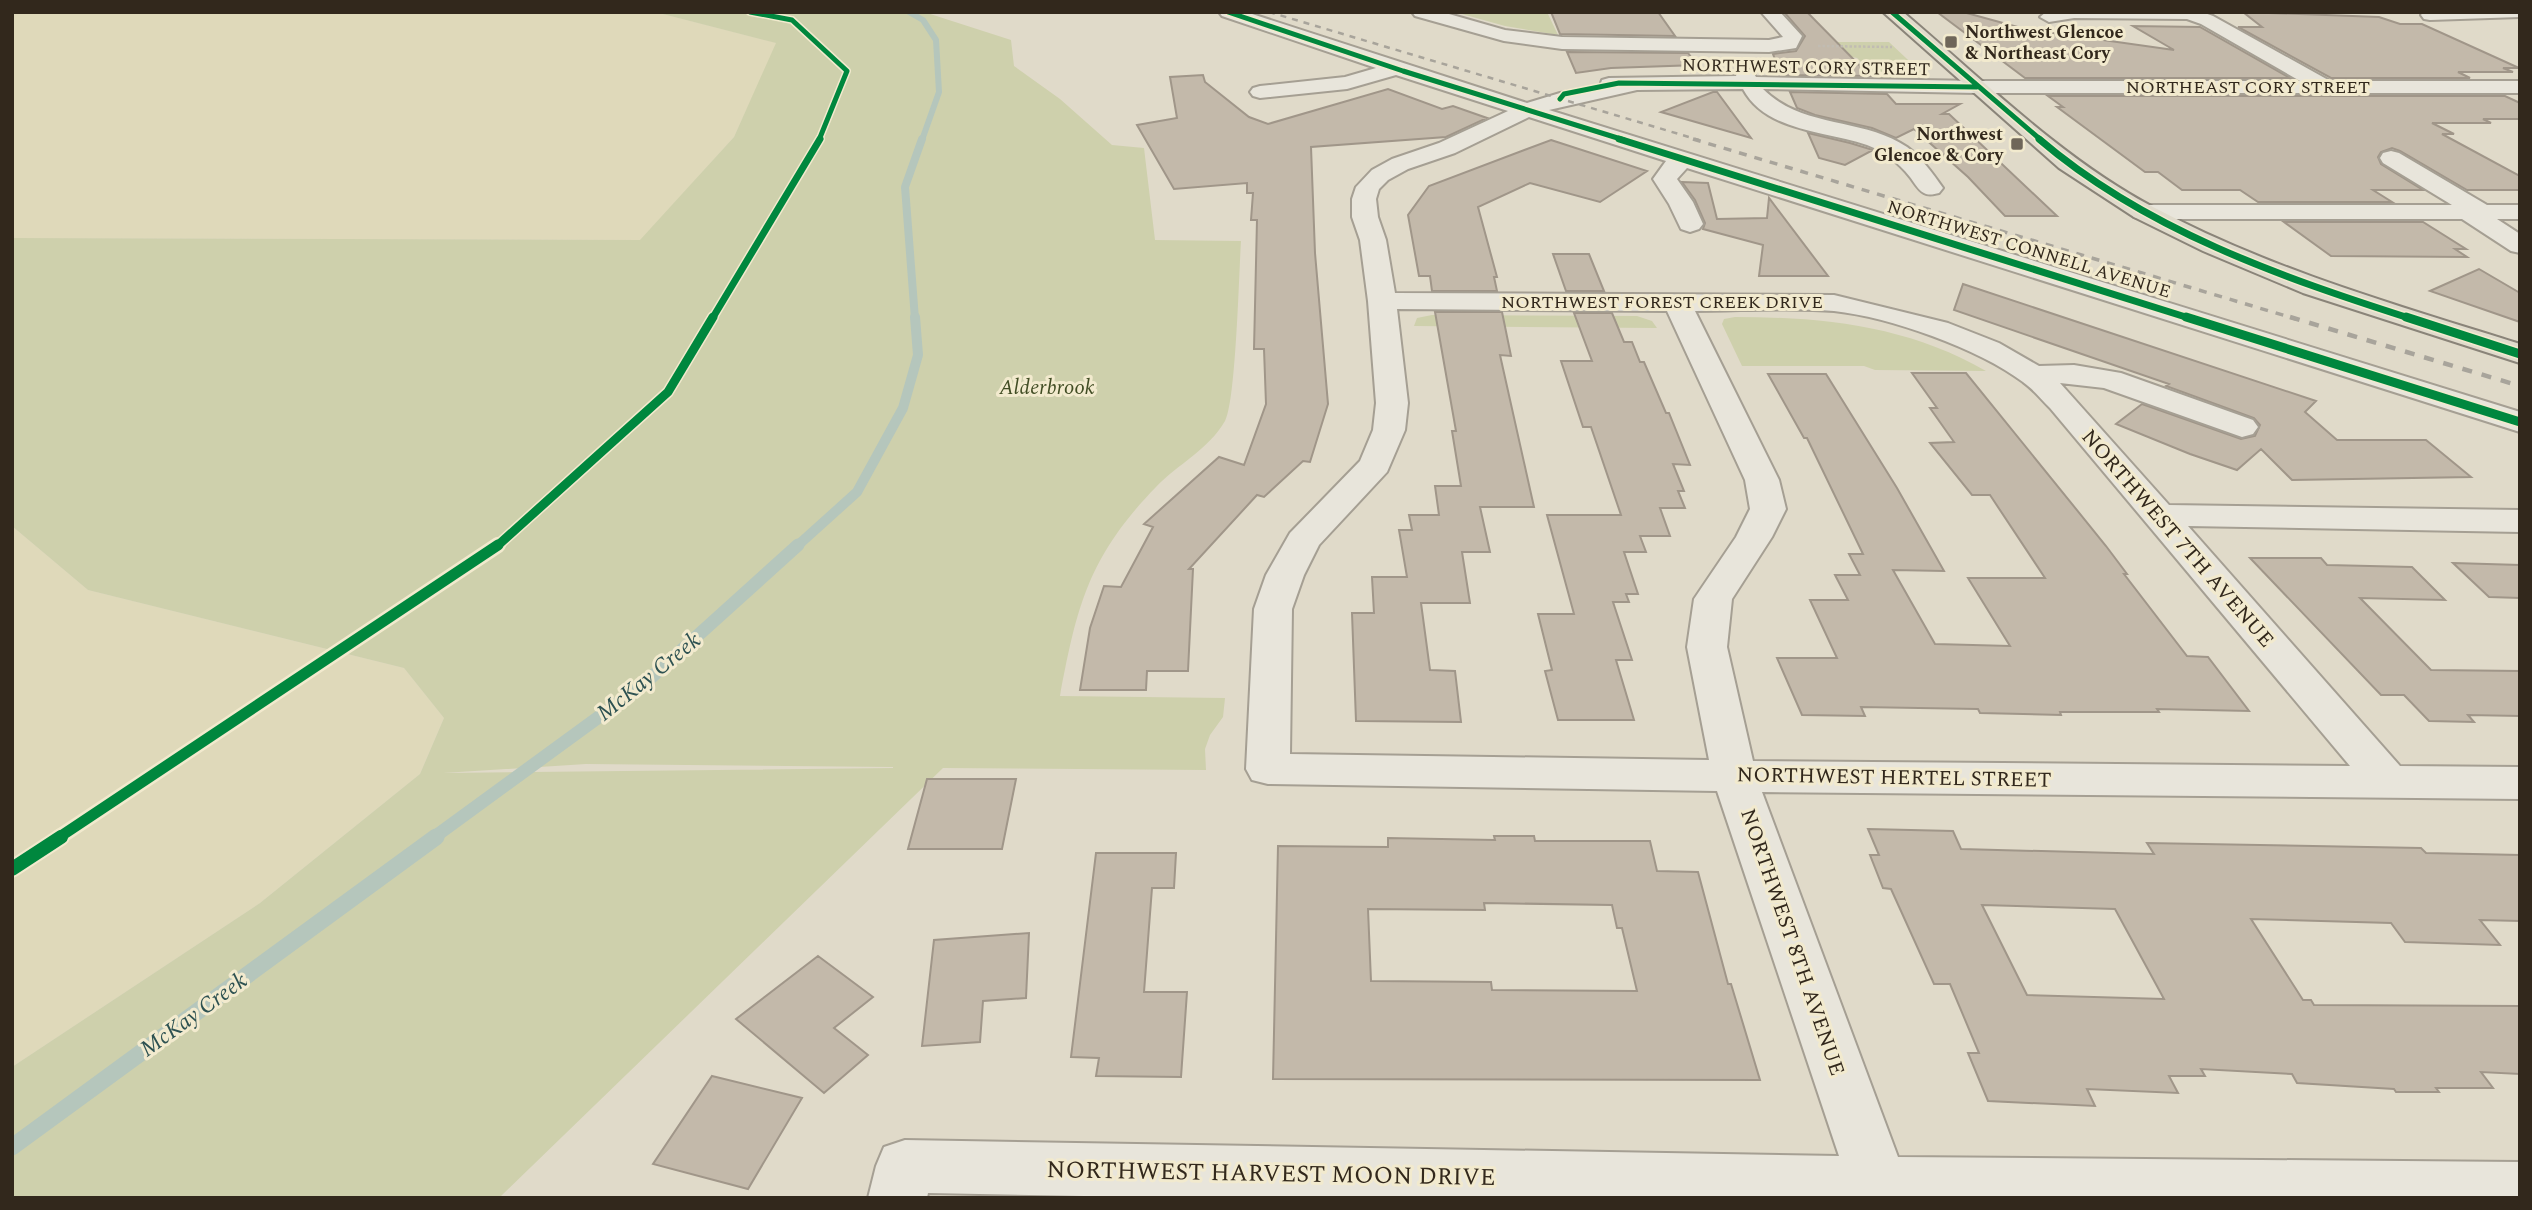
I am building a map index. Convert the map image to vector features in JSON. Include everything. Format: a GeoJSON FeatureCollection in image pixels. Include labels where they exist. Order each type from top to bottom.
{"type":"FeatureCollection","features":[{"type":"Feature","properties":{"kind":"main road"},"geometry":{"type":"LineString","coordinates":[[1892,12],[2067,163],[2143,212],[2212,245],[2313,287],[2520,354]]}},
{"type":"Feature","properties":{"kind":"street","name":"NORTHWEST CONNELL AVENUE"},"geometry":{"type":"LineString","coordinates":[[1228,12],[1395,69],[2520,422]]}},
{"type":"Feature","properties":{"kind":"street"},"geometry":{"type":"LineString","coordinates":[[1421,12],[1493,33],[1555,42],[1734,46],[1798,44]]}},
{"type":"Feature","properties":{"kind":"street"},"geometry":{"type":"LineString","coordinates":[[1770,12],[1798,44]]}},
{"type":"Feature","properties":{"kind":"street"},"geometry":{"type":"LineString","coordinates":[[2430,15],[2519,12]]}},
{"type":"Feature","properties":{"kind":"street"},"geometry":{"type":"LineString","coordinates":[[2049,17],[2074,13],[2189,14],[2207,20],[2326,87]]}},
{"type":"Feature","properties":{"kind":"street"},"geometry":{"type":"LineString","coordinates":[[1734,46],[1748,83],[1757,98],[1775,111],[1897,150],[1931,188]]}},
{"type":"Feature","properties":{"kind":"street"},"geometry":{"type":"LineString","coordinates":[[1260,92],[1347,83],[1395,69]]}},
{"type":"Feature","properties":{"kind":"street","name":"NORTHWEST CORY STREET"},"geometry":{"type":"LineString","coordinates":[[1268,769],[1273,609],[1285,575],[1303,541],[1375,465],[1390,430],[1392,403],[1382,301],[1373,240],[1365,217],[1363,200],[1368,187],[1380,174],[1447,148],[1527,110],[1560,99],[1576,99],[1635,84],[1748,83],[1977,88]]}},
{"type":"Feature","properties":{"kind":"street","name":"NORTHEAST CORY STREET"},"geometry":{"type":"LineString","coordinates":[[1977,88],[2520,87]]}},
{"type":"Feature","properties":{"kind":"street"},"geometry":{"type":"LineString","coordinates":[[2391,158],[2520,245]]}},
{"type":"Feature","properties":{"kind":"street"},"geometry":{"type":"LineString","coordinates":[[1684,159],[1670,170],[1665,179],[1668,188],[1681,202],[1690,224]]}},
{"type":"Feature","properties":{"kind":"street"},"geometry":{"type":"LineString","coordinates":[[2143,212],[2520,212]]}},
{"type":"Feature","properties":{"kind":"street","name":"NORTHWEST FOREST CREEK DRIVE"},"geometry":{"type":"LineString","coordinates":[[1382,301],[1834,303],[1868,309],[1938,331]]}},
{"type":"Feature","properties":{"kind":"street","name":"NORTHWEST 8TH AVENUE"},"geometry":{"type":"LineString","coordinates":[[1676,301],[1762,480],[1768,509],[1754,537],[1713,599],[1707,647],[1734,775],[1881,1191]]}},
{"type":"Feature","properties":{"kind":"street","name":"NORTHWEST 7TH AVENUE"},"geometry":{"type":"LineString","coordinates":[[1938,331],[1986,349],[2033,375],[2062,401],[2388,782]]}},
{"type":"Feature","properties":{"kind":"street"},"geometry":{"type":"LineString","coordinates":[[2033,375],[2074,374],[2110,380],[2242,427]]}},
{"type":"Feature","properties":{"kind":"street"},"geometry":{"type":"LineString","coordinates":[[2158,515],[2520,521]]}},
{"type":"Feature","properties":{"kind":"street","name":"NORTHWEST HERTEL STREET"},"geometry":{"type":"LineString","coordinates":[[1268,769],[2520,783]]}},
{"type":"Feature","properties":{"kind":"street","name":"NORTHWEST HARVEST MOON DRIVE"},"geometry":{"type":"LineString","coordinates":[[901,1182],[1881,1191],[2520,1189]]}},
{"type":"Feature","properties":{"kind":"path"},"geometry":{"type":"LineString","coordinates":[[1798,44],[1892,47]]}},
{"type":"Feature","properties":{"kind":"shaded area"},"geometry":{"type":"Polygon","coordinates":[[[12,12],[655,12],[777,43],[734,137],[641,240],[12,238],[12,12]]]}},
{"type":"Feature","properties":{"kind":"shaded area"},"geometry":{"type":"Polygon","coordinates":[[[12,526],[88,590],[404,668],[444,718],[420,774],[260,903],[12,1067],[12,526]]]}},
{"type":"Feature","properties":{"kind":"green space","name":"Alderbrook"},"geometry":{"type":"Polygon","coordinates":[[[655,12],[924,12],[1011,40],[1014,66],[1060,99],[1112,145],[1144,148],[1155,240],[1241,241],[1232,389],[1225,421],[1201,449],[1156,487],[1133,512],[1101,559],[1080,608],[1060,696],[1225,698],[1223,717],[1210,735],[1205,749],[1206,770],[943,768],[501,1196],[567,1198],[12,1198],[12,1067],[260,903],[420,774],[444,718],[404,668],[88,590],[12,526],[12,238],[640,240],[734,137],[776,43],[655,12]],[[586,764],[443,773],[893,768],[586,764]]]}},
{"type":"Feature","properties":{"kind":"green space"},"geometry":{"type":"Polygon","coordinates":[[[1455,12],[1547,12],[1558,35],[1505,26],[1455,12]]]}},
{"type":"Feature","properties":{"kind":"green space"},"geometry":{"type":"Polygon","coordinates":[[[1820,42],[1889,42],[1924,75],[1913,81],[1878,78],[1857,58],[1813,49],[1820,42]]]}},
{"type":"Feature","properties":{"kind":"green space"},"geometry":{"type":"Polygon","coordinates":[[[1432,315],[1637,316],[1652,321],[1657,328],[1414,326],[1417,318],[1432,315]]]}},
{"type":"Feature","properties":{"kind":"green space"},"geometry":{"type":"Polygon","coordinates":[[[1724,319],[1800,319],[1864,327],[1926,344],[1986,371],[1875,370],[1864,366],[1742,366],[1722,324],[1724,319]]]}},
{"type":"Feature","properties":{"kind":"building"},"geometry":{"type":"Polygon","coordinates":[[[1551,12],[1658,12],[1675,36],[1560,34],[1551,12]]]}},
{"type":"Feature","properties":{"kind":"building"},"geometry":{"type":"Polygon","coordinates":[[[1784,12],[1807,12],[1870,76],[1782,75],[1779,67],[1794,61],[1776,62],[1773,54],[1796,51],[1805,36],[1784,12]]]}},
{"type":"Feature","properties":{"kind":"building"},"geometry":{"type":"Polygon","coordinates":[[[1937,12],[1963,12],[2025,29],[2174,50],[2133,26],[2200,27],[2290,78],[2025,78],[1937,12]]]}},
{"type":"Feature","properties":{"kind":"building"},"geometry":{"type":"Polygon","coordinates":[[[2243,12],[2379,17],[2400,24],[2422,24],[2519,68],[2503,68],[2513,72],[2458,72],[2470,78],[2331,78],[2238,27],[2262,27],[2243,12]]]}},
{"type":"Feature","properties":{"kind":"building"},"geometry":{"type":"Polygon","coordinates":[[[1567,52],[1688,53],[1697,65],[1611,68],[1576,73],[1567,52]]]}},
{"type":"Feature","properties":{"kind":"building"},"geometry":{"type":"Polygon","coordinates":[[[1203,75],[1205,82],[1249,117],[1268,124],[1388,89],[1442,109],[1453,106],[1487,118],[1446,137],[1311,147],[1315,253],[1328,404],[1310,462],[1303,461],[1264,497],[1257,495],[1189,569],[1193,569],[1188,671],[1147,671],[1146,690],[1080,690],[1090,628],[1104,586],[1121,587],[1153,527],[1144,524],[1219,457],[1244,465],[1266,404],[1264,349],[1254,349],[1257,220],[1251,220],[1253,193],[1247,193],[1247,183],[1174,189],[1137,125],[1177,118],[1170,77],[1203,75]]]}},
{"type":"Feature","properties":{"kind":"building"},"geometry":{"type":"Polygon","coordinates":[[[1717,92],[1751,138],[1661,112],[1717,92]]]}},
{"type":"Feature","properties":{"kind":"building"},"geometry":{"type":"Polygon","coordinates":[[[1790,92],[1887,94],[1896,104],[1960,104],[1942,114],[1949,114],[2057,216],[2005,216],[1968,177],[1914,129],[1896,138],[1872,128],[1815,115],[1797,108],[1790,92]]]}},
{"type":"Feature","properties":{"kind":"building"},"geometry":{"type":"Polygon","coordinates":[[[2048,96],[2505,96],[2520,103],[2520,119],[2483,119],[2491,123],[2432,123],[2454,134],[2442,134],[2520,176],[2520,190],[2467,190],[2392,148],[2381,152],[2378,157],[2381,164],[2423,190],[2373,190],[2392,202],[2258,202],[2240,190],[2182,190],[2158,172],[2145,172],[2057,107],[2063,107],[2048,96]]]}},
{"type":"Feature","properties":{"kind":"building"},"geometry":{"type":"Polygon","coordinates":[[[1808,133],[1873,150],[1845,165],[1819,158],[1808,133]]]}},
{"type":"Feature","properties":{"kind":"building"},"geometry":{"type":"Polygon","coordinates":[[[1551,140],[1647,171],[1600,202],[1530,183],[1478,207],[1497,277],[1494,277],[1497,291],[1432,291],[1430,276],[1419,276],[1408,215],[1429,186],[1551,140]]]}},
{"type":"Feature","properties":{"kind":"building"},"geometry":{"type":"Polygon","coordinates":[[[1682,182],[1708,183],[1717,219],[1767,218],[1769,198],[1828,276],[1759,276],[1763,245],[1703,229],[1705,223],[1695,200],[1682,182]]]}},
{"type":"Feature","properties":{"kind":"building"},"geometry":{"type":"Polygon","coordinates":[[[2284,222],[2423,222],[2466,249],[2455,249],[2467,257],[2331,256],[2284,222]]]}},
{"type":"Feature","properties":{"kind":"building"},"geometry":{"type":"Polygon","coordinates":[[[1553,254],[1589,254],[1604,291],[1566,291],[1553,254]]]}},
{"type":"Feature","properties":{"kind":"building"},"geometry":{"type":"Polygon","coordinates":[[[2479,269],[2520,293],[2520,322],[2430,291],[2479,269]]]}},
{"type":"Feature","properties":{"kind":"building"},"geometry":{"type":"Polygon","coordinates":[[[1963,284],[2316,401],[2305,412],[2337,440],[2426,440],[2471,477],[2292,480],[2261,449],[2237,470],[2190,454],[2116,424],[2142,404],[2241,439],[2255,436],[2260,425],[2254,418],[2166,386],[2169,384],[1954,310],[1963,284]]]}},
{"type":"Feature","properties":{"kind":"building"},"geometry":{"type":"Polygon","coordinates":[[[1435,312],[1502,312],[1511,356],[1500,355],[1534,507],[1480,507],[1490,552],[1462,552],[1470,603],[1421,603],[1430,670],[1455,671],[1461,722],[1356,721],[1352,613],[1374,613],[1372,577],[1407,577],[1399,530],[1412,530],[1409,515],[1439,515],[1435,486],[1461,486],[1452,431],[1456,431],[1435,312]]]}},
{"type":"Feature","properties":{"kind":"building"},"geometry":{"type":"Polygon","coordinates":[[[1574,313],[1612,313],[1624,342],[1632,342],[1640,362],[1644,362],[1690,465],[1673,464],[1684,491],[1678,491],[1685,508],[1660,508],[1670,536],[1640,536],[1646,552],[1624,552],[1638,594],[1626,594],[1629,602],[1613,602],[1632,660],[1616,660],[1634,720],[1558,720],[1545,671],[1552,670],[1538,614],[1574,614],[1547,515],[1621,515],[1591,427],[1583,427],[1561,361],[1592,361],[1574,313]]]}},
{"type":"Feature","properties":{"kind":"building"},"geometry":{"type":"Polygon","coordinates":[[[1912,373],[1966,373],[2106,546],[2127,574],[2124,574],[2187,656],[2208,657],[2249,711],[2157,709],[2159,712],[2060,712],[2061,715],[1980,713],[1978,709],[1861,707],[1865,716],[1802,715],[1777,658],[1837,658],[1810,600],[1848,600],[1835,575],[1860,575],[1849,554],[1863,554],[1807,438],[1804,438],[1768,374],[1826,374],[1897,488],[1944,571],[1893,570],[1935,644],[2010,646],[1968,578],[2045,578],[1990,495],[1972,495],[1930,443],[1954,442],[1930,408],[1937,408],[1912,373]]]}},
{"type":"Feature","properties":{"kind":"building"},"geometry":{"type":"Polygon","coordinates":[[[2250,558],[2321,558],[2327,565],[2412,567],[2445,600],[2360,598],[2431,670],[2520,671],[2520,716],[2468,715],[2474,722],[2429,721],[2404,695],[2381,695],[2250,558]]]}},
{"type":"Feature","properties":{"kind":"building"},"geometry":{"type":"Polygon","coordinates":[[[2453,563],[2520,565],[2520,598],[2489,597],[2453,563]]]}},
{"type":"Feature","properties":{"kind":"building"},"geometry":{"type":"Polygon","coordinates":[[[927,779],[1016,779],[1002,849],[908,849],[927,779]]]}},
{"type":"Feature","properties":{"kind":"building"},"geometry":{"type":"Polygon","coordinates":[[[1868,829],[1953,831],[1961,849],[2154,854],[2147,843],[2421,848],[2426,853],[2520,855],[2520,921],[2480,920],[2500,945],[2405,942],[2391,923],[2251,919],[2303,1000],[2311,1000],[2314,1005],[2520,1006],[2520,1074],[2481,1072],[2493,1088],[2436,1088],[2439,1092],[2396,1092],[2394,1089],[2297,1083],[2292,1074],[2201,1069],[2205,1076],[2169,1076],[2178,1093],[2087,1089],[2095,1106],[1988,1101],[1968,1053],[1979,1053],[1950,984],[1934,984],[1891,889],[1883,888],[1870,855],[1879,855],[1868,829]],[[1982,905],[2027,995],[2164,999],[2115,909],[1982,905]]]}},
{"type":"Feature","properties":{"kind":"building"},"geometry":{"type":"Polygon","coordinates":[[[1494,836],[1534,836],[1535,841],[1650,841],[1657,871],[1698,872],[1728,984],[1731,984],[1760,1080],[1273,1079],[1278,846],[1388,847],[1388,838],[1495,840],[1494,836]],[[1484,903],[1485,910],[1368,909],[1371,981],[1491,982],[1492,990],[1637,991],[1622,928],[1617,928],[1612,905],[1484,903]]]}},
{"type":"Feature","properties":{"kind":"building"},"geometry":{"type":"Polygon","coordinates":[[[1096,853],[1176,853],[1174,888],[1152,888],[1144,992],[1187,992],[1181,1077],[1096,1076],[1099,1058],[1071,1057],[1096,853]]]}},
{"type":"Feature","properties":{"kind":"building"},"geometry":{"type":"Polygon","coordinates":[[[1029,933],[1026,998],[983,1001],[980,1042],[922,1046],[934,940],[1029,933]]]}},
{"type":"Feature","properties":{"kind":"building"},"geometry":{"type":"Polygon","coordinates":[[[818,956],[873,997],[834,1028],[868,1055],[824,1093],[736,1019],[818,956]]]}},
{"type":"Feature","properties":{"kind":"building"},"geometry":{"type":"Polygon","coordinates":[[[712,1076],[802,1098],[748,1189],[653,1164],[712,1076]]]}},
{"type":"Feature","properties":{"kind":"waterway","name":"McKay Creek"},"geometry":{"type":"LineString","coordinates":[[909,12],[923,20],[936,40],[939,92],[922,140]]}},
{"type":"Feature","properties":{"kind":"waterway","name":"McKay Creek"},"geometry":{"type":"LineString","coordinates":[[915,319],[905,187],[922,139]]}},
{"type":"Feature","properties":{"kind":"waterway","name":"McKay Creek"},"geometry":{"type":"LineString","coordinates":[[796,547],[857,492],[903,408],[918,355],[915,317]]}},
{"type":"Feature","properties":{"kind":"waterway","name":"McKay Creek"},"geometry":{"type":"LineString","coordinates":[[433,838],[644,684],[798,545]]}},
{"type":"Feature","properties":{"kind":"waterway","name":"McKay Creek"},"geometry":{"type":"LineString","coordinates":[[12,1147],[436,837]]}},
{"type":"Feature","properties":{"kind":"railway"},"geometry":{"type":"LineString","coordinates":[[1269,12],[1699,140]]}},
{"type":"Feature","properties":{"kind":"railway"},"geometry":{"type":"LineString","coordinates":[[1693,139],[2296,319]]}},
{"type":"Feature","properties":{"kind":"railway"},"geometry":{"type":"LineString","coordinates":[[2290,317],[2520,386]]}},
{"type":"Feature","properties":{"kind":"cycle path"},"geometry":{"type":"LineString","coordinates":[[12,869],[503,542],[668,392],[816,148],[847,71],[792,20],[750,12]]}},
{"type":"Feature","properties":{"kind":"cycle path"},"geometry":{"type":"LineString","coordinates":[[1228,12],[1403,71],[2520,422]]}},
{"type":"Feature","properties":{"kind":"cycle path"},"geometry":{"type":"LineString","coordinates":[[1892,12],[2067,163],[2143,212],[2212,245],[2313,287],[2520,354]]}},
{"type":"Feature","properties":{"kind":"cycle path"},"geometry":{"type":"LineString","coordinates":[[1560,99],[1564,94],[1619,83],[1977,87]]}},
{"type":"Feature","properties":{"kind":"place","name":"Northwest Glencoe & Northeast Cory"},"geometry":{"type":"Point","coordinates":[1951,42]}},
{"type":"Feature","properties":{"kind":"place","name":"Northwest Glencoe & Cory"},"geometry":{"type":"Point","coordinates":[2017,144]}}]}
